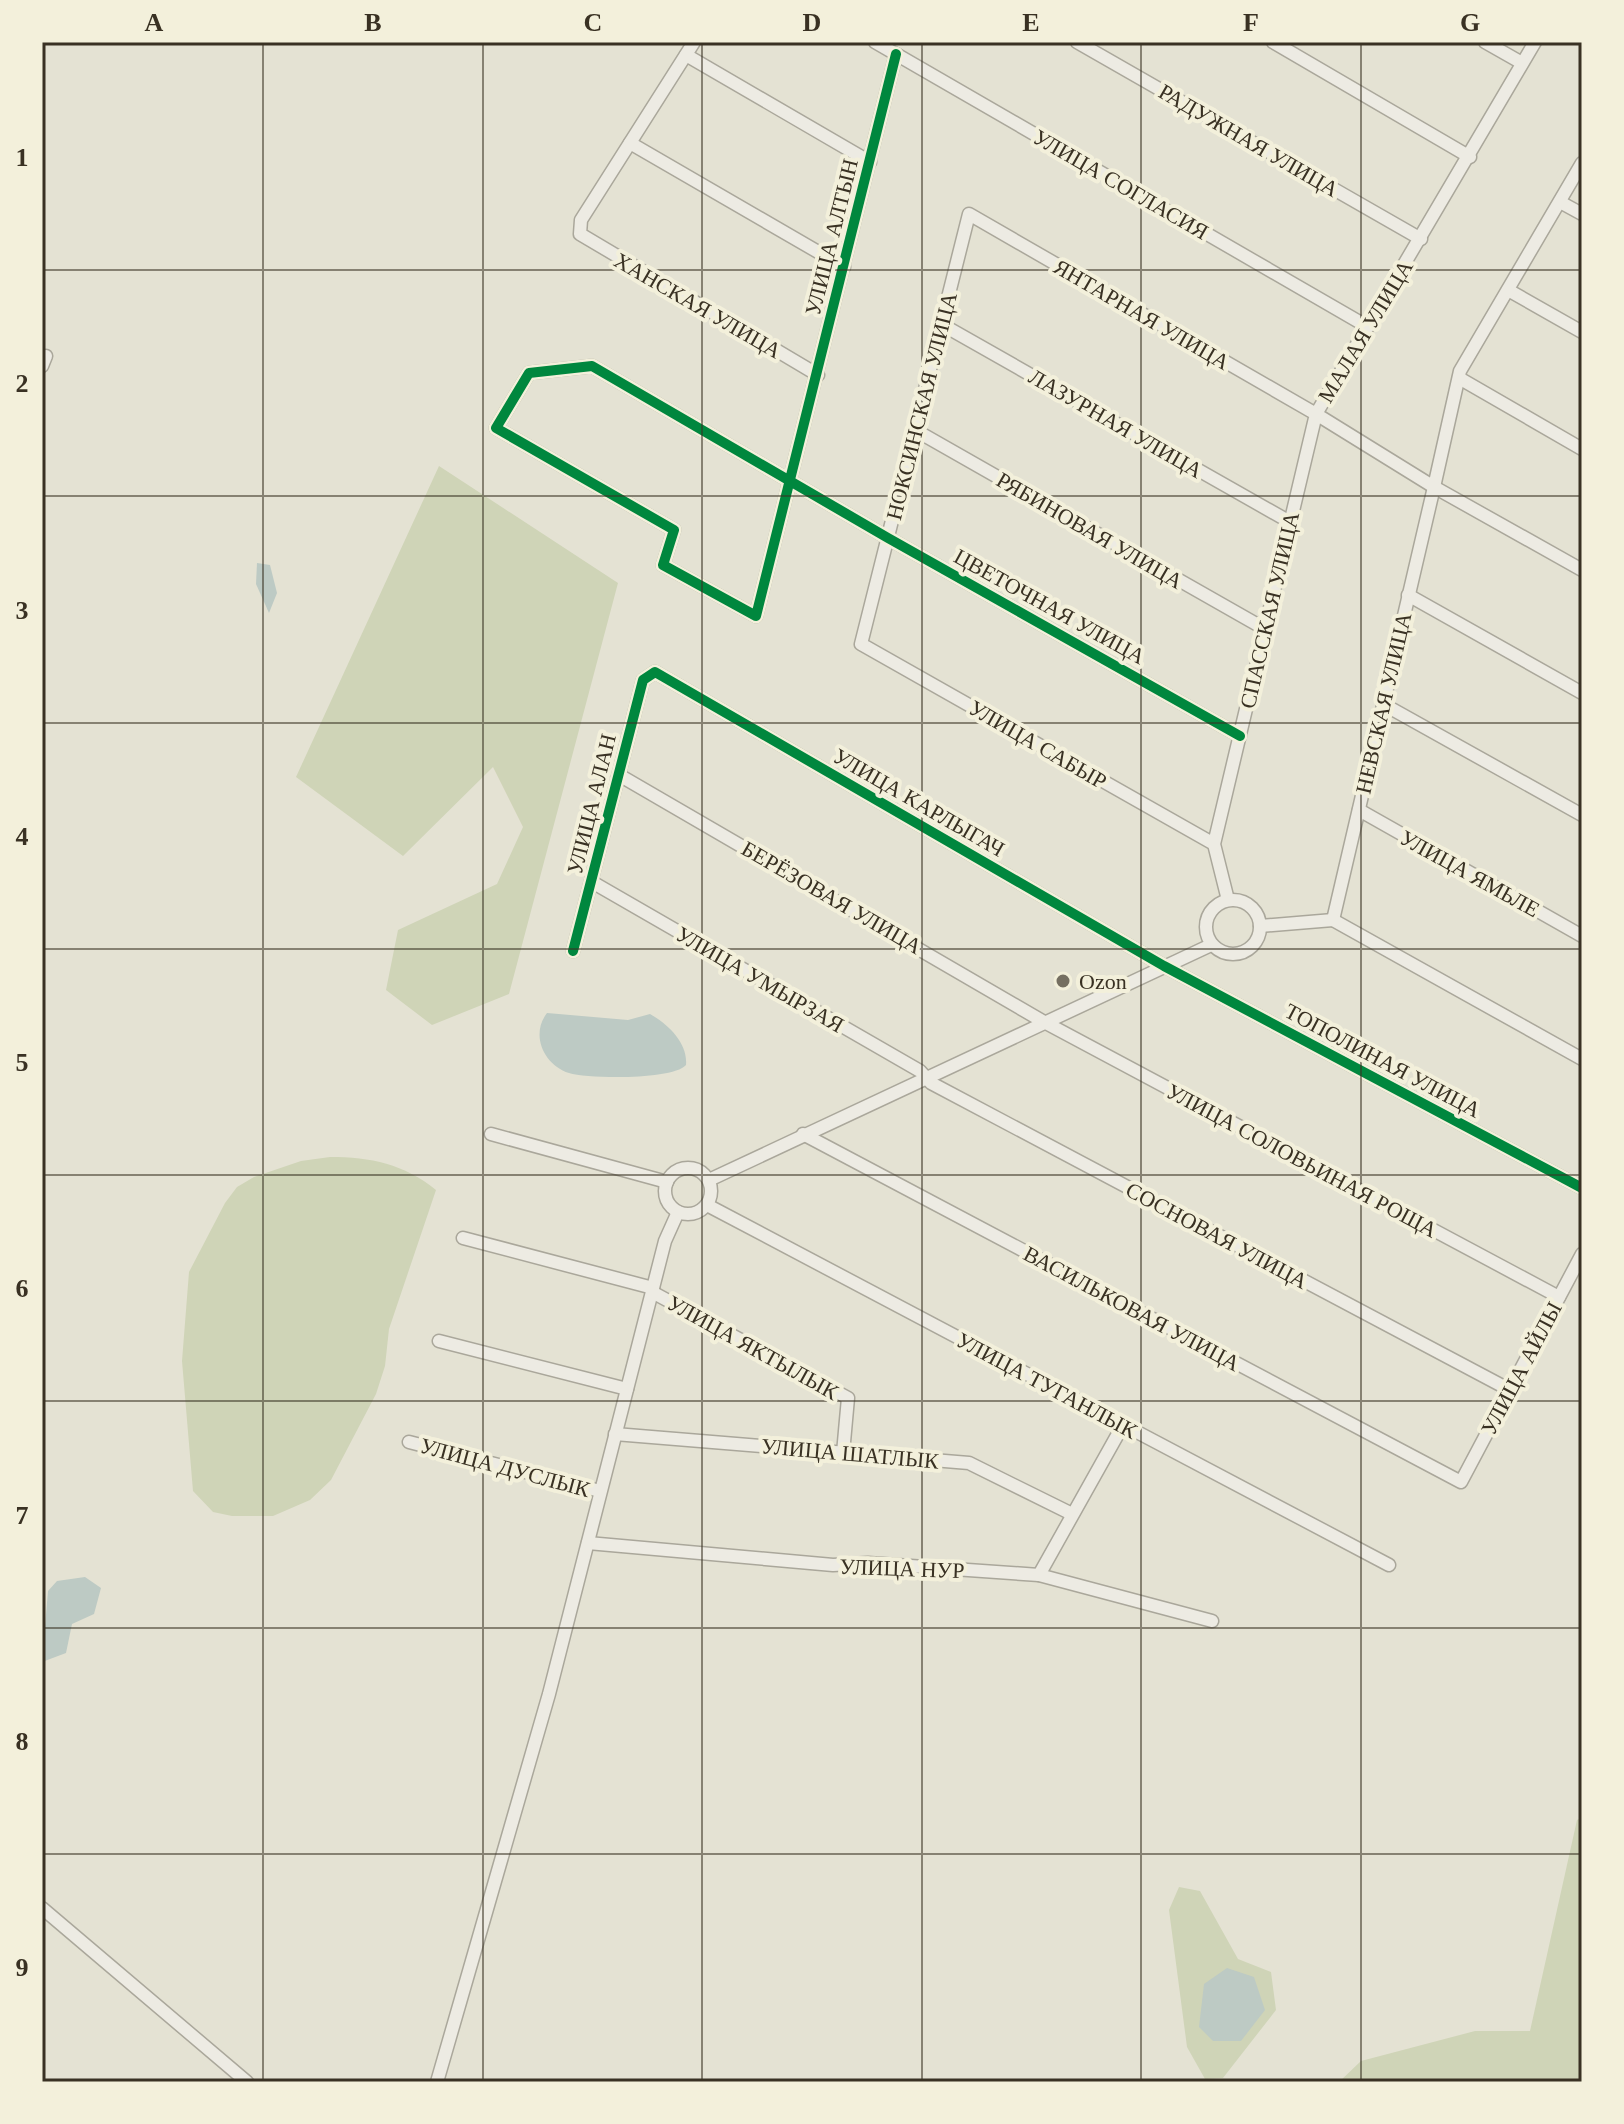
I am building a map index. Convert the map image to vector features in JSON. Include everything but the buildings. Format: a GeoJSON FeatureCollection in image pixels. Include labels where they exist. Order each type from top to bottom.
{"type":"FeatureCollection","features":[{"type":"Feature","properties":{"kind":"street"},"geometry":{"type":"LineString","coordinates":[[694,42],[630,143],[844,267]]}},
{"type":"Feature","properties":{"kind":"street","name":"УЛИЦА СОГЛАСИЯ"},"geometry":{"type":"LineString","coordinates":[[875,42],[1368,327]]}},
{"type":"Feature","properties":{"kind":"street","name":"РАДУЖНАЯ УЛИЦА"},"geometry":{"type":"LineString","coordinates":[[1077,42],[1421,239]]}},
{"type":"Feature","properties":{"kind":"street"},"geometry":{"type":"LineString","coordinates":[[1273,42],[1470,157]]}},
{"type":"Feature","properties":{"kind":"street"},"geometry":{"type":"LineString","coordinates":[[1485,42],[1522,63]]}},
{"type":"Feature","properties":{"kind":"street","name":"МАЛАЯ УЛИЦА"},"geometry":{"type":"LineString","coordinates":[[1535,42],[1316,414],[1434,487],[1582,570]]}},
{"type":"Feature","properties":{"kind":"street","name":"УЛИЦА АЛТЫН"},"geometry":{"type":"LineString","coordinates":[[792,482],[592,366],[529,373],[496,428],[674,530],[663,565],[756,616],[792,482],[896,54]]}},
{"type":"Feature","properties":{"kind":"street"},"geometry":{"type":"LineString","coordinates":[[686,55],[870,162]]}},
{"type":"Feature","properties":{"kind":"street","name":"ХАНСКАЯ УЛИЦА"},"geometry":{"type":"LineString","coordinates":[[630,143],[581,220],[580,234],[818,375]]}},
{"type":"Feature","properties":{"kind":"street"},"geometry":{"type":"LineString","coordinates":[[1434,487],[1459,378],[1582,163]]}},
{"type":"Feature","properties":{"kind":"street"},"geometry":{"type":"LineString","coordinates":[[1560,202],[1582,214]]}},
{"type":"Feature","properties":{"kind":"street","name":"НОКСИНСКАЯ УЛИЦА"},"geometry":{"type":"LineString","coordinates":[[861,644],[969,214]]}},
{"type":"Feature","properties":{"kind":"street","name":"ЯНТАРНАЯ УЛИЦА"},"geometry":{"type":"LineString","coordinates":[[969,214],[1316,414]]}},
{"type":"Feature","properties":{"kind":"street"},"geometry":{"type":"LineString","coordinates":[[1508,290],[1582,332]]}},
{"type":"Feature","properties":{"kind":"street","name":"ЛАЗУРНАЯ УЛИЦА"},"geometry":{"type":"LineString","coordinates":[[941,324],[1290,522]]}},
{"type":"Feature","properties":{"kind":"street"},"geometry":{"type":"LineString","coordinates":[[1459,378],[1582,449]]}},
{"type":"Feature","properties":{"kind":"street","name":"СПАССКАЯ УЛИЦА"},"geometry":{"type":"LineString","coordinates":[[1228,900],[1214,844],[1316,414]]}},
{"type":"Feature","properties":{"kind":"street","name":"РЯБИНОВАЯ УЛИЦА"},"geometry":{"type":"LineString","coordinates":[[915,430],[1265,629]]}},
{"type":"Feature","properties":{"kind":"street","name":"ЦВЕТОЧНАЯ УЛИЦА"},"geometry":{"type":"LineString","coordinates":[[792,482],[1240,736]]}},
{"type":"Feature","properties":{"kind":"street","name":"НЕВСКАЯ УЛИЦА"},"geometry":{"type":"LineString","coordinates":[[1333,920],[1434,487]]}},
{"type":"Feature","properties":{"kind":"street"},"geometry":{"type":"LineString","coordinates":[[1408,595],[1582,693]]}},
{"type":"Feature","properties":{"kind":"street","name":"УЛИЦА САБЫР"},"geometry":{"type":"LineString","coordinates":[[861,644],[1214,844]]}},
{"type":"Feature","properties":{"kind":"street","name":"УЛИЦА АЛАН"},"geometry":{"type":"LineString","coordinates":[[573,951],[643,680],[655,672]]}},
{"type":"Feature","properties":{"kind":"street","name":"УЛИЦА КАРЛЫГАЧ"},"geometry":{"type":"LineString","coordinates":[[655,672],[1164,966]]}},
{"type":"Feature","properties":{"kind":"street"},"geometry":{"type":"LineString","coordinates":[[1383,704],[1582,815]]}},
{"type":"Feature","properties":{"kind":"street","name":"БЕРЁЗОВАЯ УЛИЦА"},"geometry":{"type":"LineString","coordinates":[[619,775],[1044,1022]]}},
{"type":"Feature","properties":{"kind":"street","name":"УЛИЦА ЯМЬЛЕ"},"geometry":{"type":"LineString","coordinates":[[1359,810],[1582,936]]}},
{"type":"Feature","properties":{"kind":"street","name":"УЛИЦА УМЫРЗАЯ"},"geometry":{"type":"LineString","coordinates":[[592,882],[926,1077]]}},
{"type":"Feature","properties":{"kind":"street"},"geometry":{"type":"LineString","coordinates":[[1228,900],[1250,906],[1260,926],[1252,947],[1243,953],[1231,955],[1211,945],[1206,934],[1209,912],[1228,900]]}},
{"type":"Feature","properties":{"kind":"street"},"geometry":{"type":"LineString","coordinates":[[1260,926],[1333,920],[1582,1059]]}},
{"type":"Feature","properties":{"kind":"street"},"geometry":{"type":"LineString","coordinates":[[709,1180],[1211,945]]}},
{"type":"Feature","properties":{"kind":"street","name":"ТОПОЛИНАЯ УЛИЦА"},"geometry":{"type":"LineString","coordinates":[[1164,966],[1582,1188]]}},
{"type":"Feature","properties":{"kind":"street","name":"УЛИЦА СОЛОВЬИНАЯ РОЩА"},"geometry":{"type":"LineString","coordinates":[[1044,1022],[1559,1297]]}},
{"type":"Feature","properties":{"kind":"street","name":"СОСНОВАЯ УЛИЦА"},"geometry":{"type":"LineString","coordinates":[[926,1077],[931,1083],[1510,1390]]}},
{"type":"Feature","properties":{"kind":"street"},"geometry":{"type":"LineString","coordinates":[[491,1134],[667,1182]]}},
{"type":"Feature","properties":{"kind":"street","name":"ВАСИЛЬКОВАЯ УЛИЦА"},"geometry":{"type":"LineString","coordinates":[[803,1134],[1461,1482]]}},
{"type":"Feature","properties":{"kind":"street"},"geometry":{"type":"LineString","coordinates":[[687,1167],[704,1173],[709,1180],[712,1189],[707,1205],[697,1213],[678,1212],[667,1199],[667,1182],[671,1175],[687,1167]]}},
{"type":"Feature","properties":{"kind":"street","name":"УЛИЦА ТУГАНЛЫК"},"geometry":{"type":"LineString","coordinates":[[707,1205],[1389,1565]]}},
{"type":"Feature","properties":{"kind":"street"},"geometry":{"type":"LineString","coordinates":[[437,2082],[549,1694],[665,1241],[678,1212]]}},
{"type":"Feature","properties":{"kind":"street"},"geometry":{"type":"LineString","coordinates":[[463,1238],[653,1290]]}},
{"type":"Feature","properties":{"kind":"street","name":"УЛИЦА АЙЛЫ"},"geometry":{"type":"LineString","coordinates":[[1461,1482],[1582,1254]]}},
{"type":"Feature","properties":{"kind":"street","name":"УЛИЦА ЯКТЫЛЫК"},"geometry":{"type":"LineString","coordinates":[[653,1290],[848,1398],[843,1453]]}},
{"type":"Feature","properties":{"kind":"street"},"geometry":{"type":"LineString","coordinates":[[439,1341],[627,1389]]}},
{"type":"Feature","properties":{"kind":"street"},"geometry":{"type":"LineString","coordinates":[[1039,1575],[1123,1425]]}},
{"type":"Feature","properties":{"kind":"street","name":"УЛИЦА ШАТЛЫК"},"geometry":{"type":"LineString","coordinates":[[615,1434],[969,1463],[1072,1514]]}},
{"type":"Feature","properties":{"kind":"street","name":"УЛИЦА ДУСЛЫК"},"geometry":{"type":"LineString","coordinates":[[409,1442],[600,1491]]}},
{"type":"Feature","properties":{"kind":"street","name":"УЛИЦА НУР"},"geometry":{"type":"LineString","coordinates":[[588,1543],[833,1565],[868,1563],[1039,1575],[1212,1621]]}},
{"type":"Feature","properties":{"kind":"street"},"geometry":{"type":"LineString","coordinates":[[42,1908],[247,2082]]}},
{"type":"Feature","properties":{"kind":"green space"},"geometry":{"type":"Polygon","coordinates":[[[439,466],[618,583],[509,994],[432,1025],[386,990],[398,930],[497,884],[523,827],[493,767],[403,856],[296,777],[439,466]]]}},
{"type":"Feature","properties":{"kind":"green space"},"geometry":{"type":"Polygon","coordinates":[[[330,1157],[359,1158],[399,1168],[436,1190],[389,1329],[385,1366],[376,1394],[331,1480],[310,1500],[273,1516],[232,1516],[213,1512],[193,1491],[182,1361],[189,1272],[225,1203],[237,1187],[254,1177],[301,1161],[330,1157]]]}},
{"type":"Feature","properties":{"kind":"green space"},"geometry":{"type":"Polygon","coordinates":[[[1582,1817],[1582,2082],[1339,2082],[1361,2061],[1475,2031],[1530,2031],[1577,1820],[1582,1817]]]}},
{"type":"Feature","properties":{"kind":"green space"},"geometry":{"type":"Polygon","coordinates":[[[1179,1887],[1200,1891],[1238,1959],[1271,1972],[1276,2010],[1223,2078],[1205,2079],[1187,2047],[1169,1910],[1179,1887]]]}},
{"type":"Feature","properties":{"kind":"shaded area"},"geometry":{"type":"Polygon","coordinates":[[[257,563],[270,565],[277,593],[269,613],[256,584],[257,563]]]}},
{"type":"Feature","properties":{"kind":"shaded area"},"geometry":{"type":"Polygon","coordinates":[[[547,1013],[628,1020],[650,1014],[676,1035],[684,1049],[686,1065],[678,1070],[649,1076],[611,1077],[569,1073],[553,1063],[542,1048],[540,1031],[547,1013]]]}},
{"type":"Feature","properties":{"kind":"shaded area"},"geometry":{"type":"Polygon","coordinates":[[[85,1577],[101,1588],[94,1614],[72,1624],[66,1653],[42,1662],[48,1591],[57,1581],[85,1577]]]}},
{"type":"Feature","properties":{"kind":"shaded area"},"geometry":{"type":"Polygon","coordinates":[[[1227,1968],[1254,1977],[1265,2010],[1241,2041],[1213,2041],[1199,2027],[1204,1984],[1227,1968]]]}},
{"type":"Feature","properties":{"kind":"cycle path"},"geometry":{"type":"LineString","coordinates":[[896,54],[756,616],[663,565],[674,530],[496,428],[529,373],[592,366],[888,538],[1240,736]]}},
{"type":"Feature","properties":{"kind":"cycle path"},"geometry":{"type":"LineString","coordinates":[[573,951],[643,680],[655,672],[1164,966],[1582,1188]]}},
{"type":"Feature","properties":{"kind":"place","name":"Ozon"},"geometry":{"type":"Point","coordinates":[1063,981]}}]}
